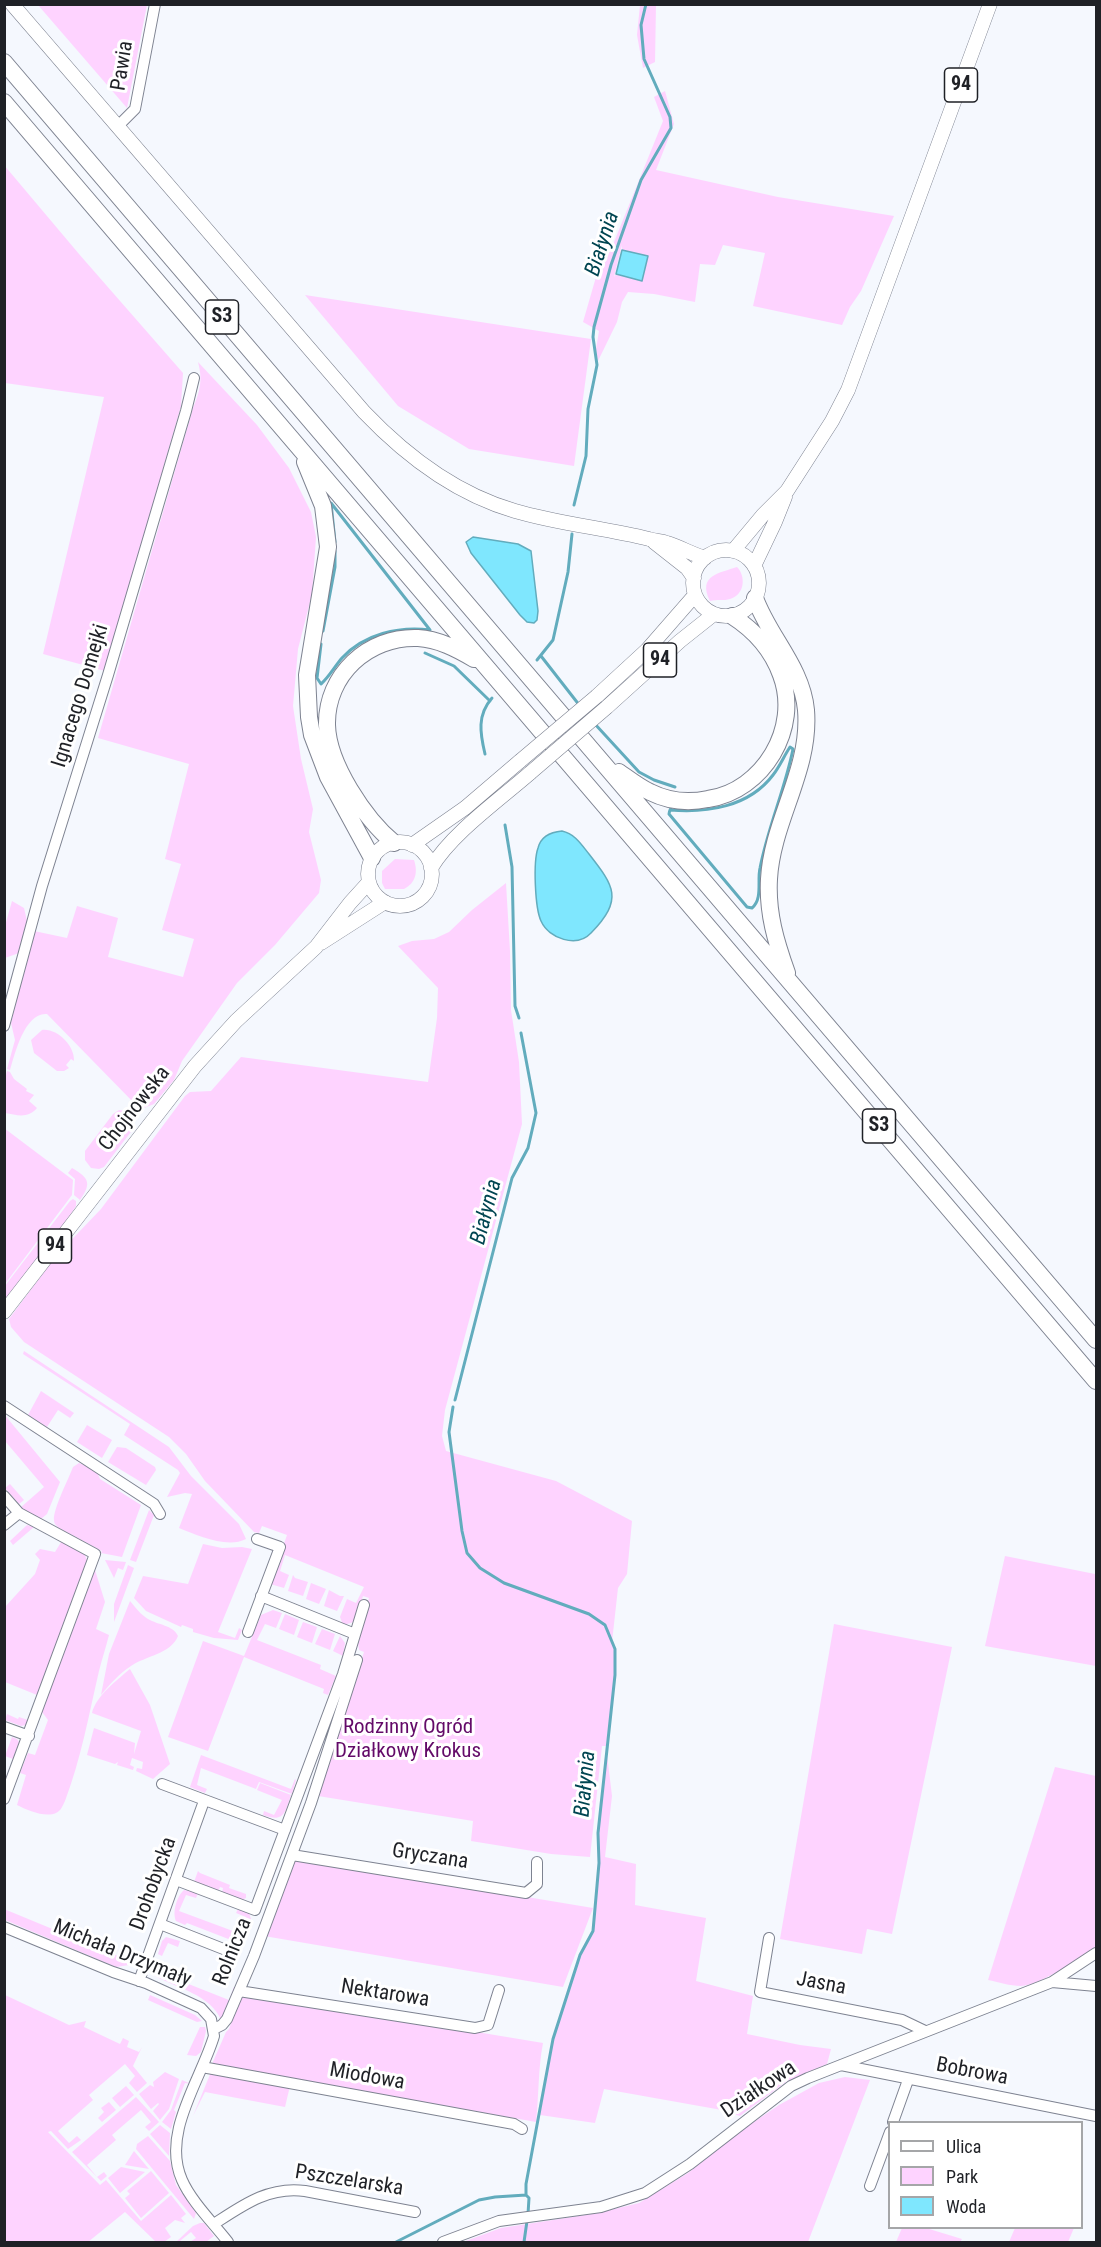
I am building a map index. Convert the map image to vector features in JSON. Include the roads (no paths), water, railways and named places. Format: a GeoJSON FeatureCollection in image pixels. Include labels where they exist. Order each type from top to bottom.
{"type":"FeatureCollection","features":[{"type":"Feature","properties":{"kind":"highway","name":"S3"},"geometry":{"type":"LineString","coordinates":[[4,62],[1096,1340]]}},
{"type":"Feature","properties":{"kind":"highway","name":"S3"},"geometry":{"type":"LineString","coordinates":[[4,102],[1096,1381]]}},
{"type":"Feature","properties":{"kind":"highway"},"geometry":{"type":"LineString","coordinates":[[299,447],[323,506],[328,547],[307,675],[312,735],[328,777],[372,858]]}},
{"type":"Feature","properties":{"kind":"highway"},"geometry":{"type":"LineString","coordinates":[[755,598],[762,616],[794,668],[804,692],[806,713],[805,746],[775,846],[769,877],[770,915],[790,982]]}},
{"type":"Feature","properties":{"kind":"highway"},"geometry":{"type":"LineString","coordinates":[[596,754],[651,793],[683,801],[721,797],[745,785],[766,765],[782,733],[786,698],[782,677],[756,634],[732,616]]}},
{"type":"Feature","properties":{"kind":"highway"},"geometry":{"type":"LineString","coordinates":[[394,843],[366,812],[333,756],[327,727],[329,704],[335,684],[356,658],[371,648],[403,639],[425,639],[458,649],[488,668]]}},
{"type":"Feature","properties":{"kind":"main road"},"geometry":{"type":"LineString","coordinates":[[12,4],[364,412],[407,453],[459,487],[513,511],[666,542],[705,558]]}},
{"type":"Feature","properties":{"kind":"main road","name":"94"},"geometry":{"type":"LineString","coordinates":[[733,551],[787,491],[849,390],[990,4]]}},
{"type":"Feature","properties":{"kind":"main road","name":"94"},"geometry":{"type":"LineString","coordinates":[[755,598],[759,582],[754,566],[787,491]]}},
{"type":"Feature","properties":{"kind":"main road"},"geometry":{"type":"LineString","coordinates":[[650,539],[681,563],[694,578]]}},
{"type":"Feature","properties":{"kind":"main road"},"geometry":{"type":"LineString","coordinates":[[754,566],[747,558],[733,551],[720,551],[705,558],[694,578],[695,595],[701,605],[714,614],[732,616],[744,611],[755,598]]}},
{"type":"Feature","properties":{"kind":"main road","name":"94"},"geometry":{"type":"LineString","coordinates":[[412,845],[465,808],[597,696],[647,650],[695,595]]}},
{"type":"Feature","properties":{"kind":"main road","name":"94"},"geometry":{"type":"LineString","coordinates":[[385,902],[400,906],[418,900],[429,885],[430,868],[466,829],[680,641],[714,614]]}},
{"type":"Feature","properties":{"kind":"main road"},"geometry":{"type":"LineString","coordinates":[[385,902],[376,896],[369,882],[368,871],[372,858],[381,848],[394,843],[412,845],[424,854],[430,868]]}},
{"type":"Feature","properties":{"kind":"main road","name":"Chojnowska"},"geometry":{"type":"LineString","coordinates":[[4,1312],[195,1066],[243,1013],[316,946],[369,882]]}},
{"type":"Feature","properties":{"kind":"main road","name":"Chojnowska"},"geometry":{"type":"LineString","coordinates":[[316,946],[348,928],[385,902]]}},
{"type":"Feature","properties":{"kind":"street","name":"Pawia"},"geometry":{"type":"LineString","coordinates":[[117,126],[135,109],[154,4]]}},
{"type":"Feature","properties":{"kind":"street","name":"Ignacego Domejki"},"geometry":{"type":"LineString","coordinates":[[4,1026],[39,895],[112,664],[194,378]]}},
{"type":"Feature","properties":{"kind":"street"},"geometry":{"type":"LineString","coordinates":[[4,1406],[154,1504],[160,1514]]}},
{"type":"Feature","properties":{"kind":"street"},"geometry":{"type":"LineString","coordinates":[[4,1496],[19,1513],[95,1554],[4,1799]]}},
{"type":"Feature","properties":{"kind":"street"},"geometry":{"type":"LineString","coordinates":[[4,1525],[19,1513]]}},
{"type":"Feature","properties":{"kind":"street"},"geometry":{"type":"LineString","coordinates":[[248,1632],[280,1547],[257,1539]]}},
{"type":"Feature","properties":{"kind":"street"},"geometry":{"type":"LineString","coordinates":[[261,1596],[355,1634]]}},
{"type":"Feature","properties":{"kind":"street"},"geometry":{"type":"LineString","coordinates":[[176,1880],[255,1910],[343,1674],[364,1605]]}},
{"type":"Feature","properties":{"kind":"street","name":"Rolnicza"},"geometry":{"type":"LineString","coordinates":[[228,2242],[185,2185],[177,2157],[177,2132],[214,2029],[226,2020],[239,1991],[292,1855],[325,1765],[357,1660]]}},
{"type":"Feature","properties":{"kind":"street"},"geometry":{"type":"LineString","coordinates":[[4,1727],[29,1736]]}},
{"type":"Feature","properties":{"kind":"street"},"geometry":{"type":"LineString","coordinates":[[162,1784],[284,1833],[299,1835]]}},
{"type":"Feature","properties":{"kind":"street","name":"Drohobycka"},"geometry":{"type":"LineString","coordinates":[[139,1981],[204,1801]]}},
{"type":"Feature","properties":{"kind":"street","name":"Gryczana"},"geometry":{"type":"LineString","coordinates":[[292,1855],[526,1893],[537,1884],[537,1862]]}},
{"type":"Feature","properties":{"kind":"street"},"geometry":{"type":"LineString","coordinates":[[160,1924],[231,1952]]}},
{"type":"Feature","properties":{"kind":"street","name":"Michała Drzymały"},"geometry":{"type":"LineString","coordinates":[[4,1927],[201,2008],[210,2017],[214,2029]]}},
{"type":"Feature","properties":{"kind":"street","name":"Jasna"},"geometry":{"type":"LineString","coordinates":[[769,1938],[760,1992],[902,2020],[925,2031]]}},
{"type":"Feature","properties":{"kind":"street","name":"Działkowa"},"geometry":{"type":"LineString","coordinates":[[443,2242],[490,2224],[529,2216],[601,2207],[645,2193],[690,2164],[791,2086],[1052,1982],[1096,1953]]}},
{"type":"Feature","properties":{"kind":"street"},"geometry":{"type":"LineString","coordinates":[[1052,1982],[1096,1986]]}},
{"type":"Feature","properties":{"kind":"street","name":"Nektarowa"},"geometry":{"type":"LineString","coordinates":[[239,1991],[475,2028],[488,2025],[499,1989]]}},
{"type":"Feature","properties":{"kind":"street","name":"Bobrowa"},"geometry":{"type":"LineString","coordinates":[[841,2065],[1096,2116]]}},
{"type":"Feature","properties":{"kind":"street","name":"Miodowa"},"geometry":{"type":"LineString","coordinates":[[202,2067],[514,2124],[522,2129]]}},
{"type":"Feature","properties":{"kind":"street"},"geometry":{"type":"LineString","coordinates":[[893,2121],[908,2080]]}},
{"type":"Feature","properties":{"kind":"street"},"geometry":{"type":"LineString","coordinates":[[870,2186],[888,2137]]}},
{"type":"Feature","properties":{"kind":"street","name":"Pszczelarska"},"geometry":{"type":"LineString","coordinates":[[214,2224],[257,2198],[284,2190],[305,2191],[415,2212]]}},
{"type":"Feature","properties":{"kind":"water"},"geometry":{"type":"Polygon","coordinates":[[[622,250],[648,256],[642,281],[616,274],[622,250]]]}},
{"type":"Feature","properties":{"kind":"water"},"geometry":{"type":"Polygon","coordinates":[[[473,537],[518,544],[531,551],[538,611],[537,620],[534,623],[527,622],[520,615],[471,553],[466,542],[473,537]]]}},
{"type":"Feature","properties":{"kind":"water"},"geometry":{"type":"Polygon","coordinates":[[[562,831],[574,837],[583,847],[604,875],[612,893],[608,911],[591,933],[585,938],[571,941],[557,937],[545,927],[539,915],[536,896],[536,855],[541,840],[554,832],[562,831]]]}},
{"type":"Feature","properties":{"kind":"waterway","name":"Białynia"},"geometry":{"type":"LineString","coordinates":[[574,505],[586,456],[588,409],[597,365],[594,327],[611,265],[641,180],[671,128],[670,117],[644,59],[641,25],[646,4]]}},
{"type":"Feature","properties":{"kind":"waterway"},"geometry":{"type":"LineString","coordinates":[[335,542],[331,503],[430,630]]}},
{"type":"Feature","properties":{"kind":"waterway","name":"Białynia"},"geometry":{"type":"LineString","coordinates":[[537,660],[553,640],[568,572],[572,534]]}},
{"type":"Feature","properties":{"kind":"waterway"},"geometry":{"type":"LineString","coordinates":[[323,631],[335,567],[335,551]]}},
{"type":"Feature","properties":{"kind":"waterway"},"geometry":{"type":"LineString","coordinates":[[321,644],[317,678],[321,684],[342,658],[371,638],[406,629],[430,630]]}},
{"type":"Feature","properties":{"kind":"waterway"},"geometry":{"type":"LineString","coordinates":[[425,653],[454,666],[490,701]]}},
{"type":"Feature","properties":{"kind":"waterway"},"geometry":{"type":"LineString","coordinates":[[541,656],[580,706]]}},
{"type":"Feature","properties":{"kind":"waterway","name":"Białynia"},"geometry":{"type":"LineString","coordinates":[[485,754],[481,725],[484,711],[492,698]]}},
{"type":"Feature","properties":{"kind":"waterway"},"geometry":{"type":"LineString","coordinates":[[594,723],[639,772],[675,787]]}},
{"type":"Feature","properties":{"kind":"waterway"},"geometry":{"type":"LineString","coordinates":[[670,810],[713,809],[740,801],[763,786],[775,772],[790,747],[793,749],[763,853],[757,900],[752,908],[747,907],[669,814],[669,812],[670,810],[671,808]]}},
{"type":"Feature","properties":{"kind":"waterway","name":"Białynia"},"geometry":{"type":"LineString","coordinates":[[505,825],[512,867],[515,1006],[519,1018]]}},
{"type":"Feature","properties":{"kind":"waterway","name":"Białynia"},"geometry":{"type":"LineString","coordinates":[[455,1400],[512,1178],[528,1148],[536,1113],[521,1033]]}},
{"type":"Feature","properties":{"kind":"waterway","name":"Białynia"},"geometry":{"type":"LineString","coordinates":[[453,1407],[449,1432],[467,1553],[480,1568],[504,1583],[589,1614],[605,1625],[615,1649],[615,1675],[598,1833],[599,1863],[593,1931],[580,1955],[553,2039],[526,2184],[526,2195],[529,2198],[528,2214]]}},
{"type":"Feature","properties":{"kind":"waterway"},"geometry":{"type":"LineString","coordinates":[[396,2242],[479,2200],[526,2195]]}},
{"type":"Feature","properties":{"kind":"waterway","name":"Białynia"},"geometry":{"type":"LineString","coordinates":[[524,2242],[527,2221]]}},
{"type":"Feature","properties":{"kind":"park label","name":"Rodzinny Ogród Działkowy Krokus"},"geometry":{"type":"Point","coordinates":[408,1740]}}]}
